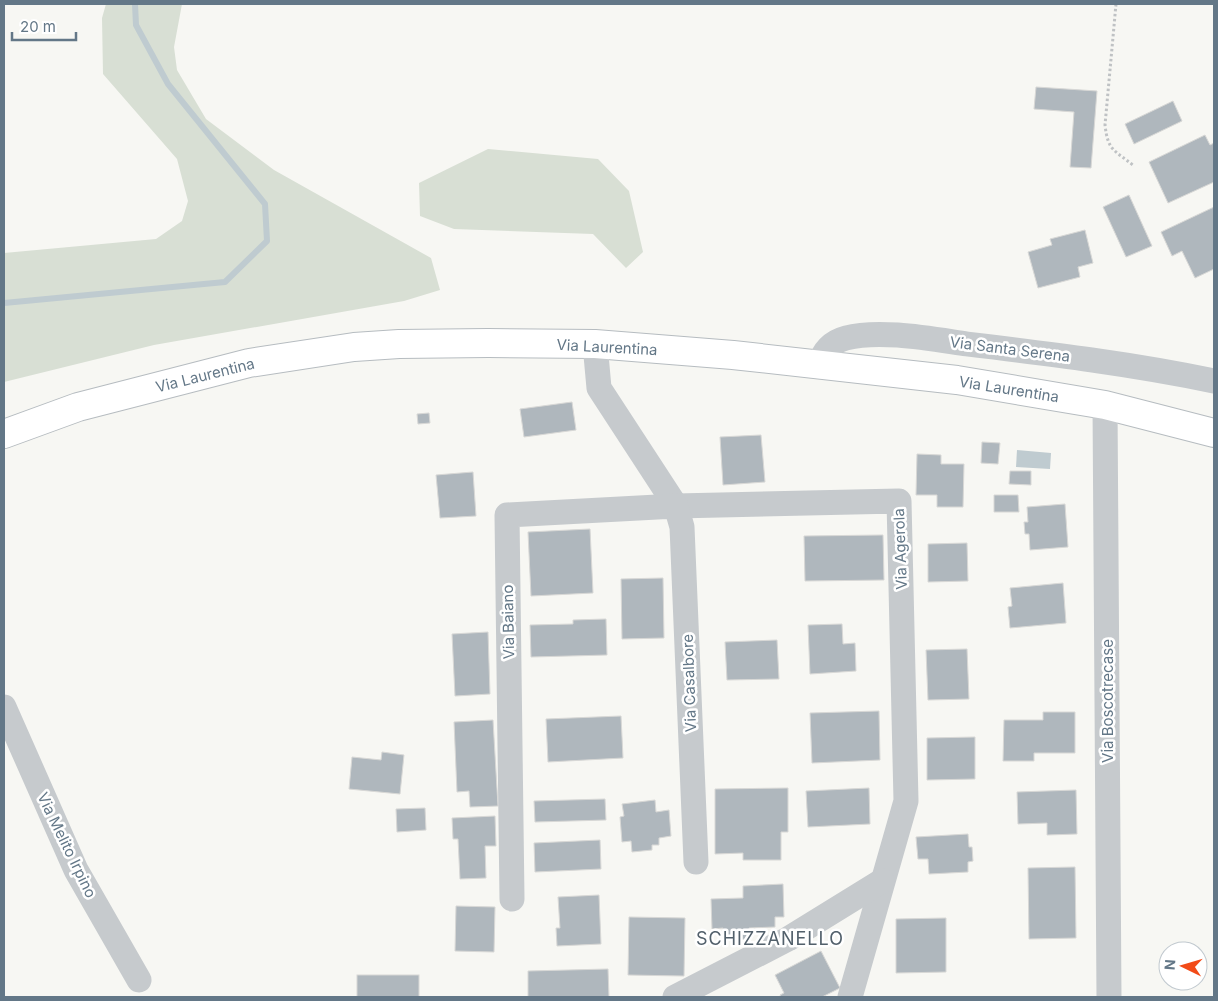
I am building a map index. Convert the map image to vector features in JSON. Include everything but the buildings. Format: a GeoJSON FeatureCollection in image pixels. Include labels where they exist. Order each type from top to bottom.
{"type":"FeatureCollection","features":[{"type":"Feature","properties":{"kind":"main road","name":"Via Laurentina"},"geometry":{"type":"LineString","coordinates":[[4,434],[78,407],[248,363],[354,346],[416,344],[595,344],[733,356],[957,380],[1105,405],[1214,433]]}},
{"type":"Feature","properties":{"kind":"street","name":"Via Santa Serena"},"geometry":{"type":"LineString","coordinates":[[819,366],[823,354],[840,340],[855,336],[886,335],[1073,357],[1173,372],[1214,381]]}},
{"type":"Feature","properties":{"kind":"street"},"geometry":{"type":"LineString","coordinates":[[595,344],[599,388],[676,506]]}},
{"type":"Feature","properties":{"kind":"street","name":"Via Boscotrecase"},"geometry":{"type":"LineString","coordinates":[[1105,405],[1109,997]]}},
{"type":"Feature","properties":{"kind":"street","name":"Via Agerola"},"geometry":{"type":"LineString","coordinates":[[676,506],[899,501],[906,801],[850,997]]}},
{"type":"Feature","properties":{"kind":"street","name":"Via Casalbore"},"geometry":{"type":"LineString","coordinates":[[676,506],[682,527],[696,862]]}},
{"type":"Feature","properties":{"kind":"street","name":"Via Baiano"},"geometry":{"type":"LineString","coordinates":[[512,899],[507,515],[676,506]]}},
{"type":"Feature","properties":{"kind":"street","name":"Via Melito Irpino"},"geometry":{"type":"LineString","coordinates":[[4,707],[76,870],[139,980]]}},
{"type":"Feature","properties":{"kind":"street"},"geometry":{"type":"LineString","coordinates":[[675,997],[788,940],[882,880]]}},
{"type":"Feature","properties":{"kind":"path"},"geometry":{"type":"LineString","coordinates":[[1116,4],[1105,125],[1110,147],[1134,166]]}},
{"type":"Feature","properties":{"kind":"shaded area"},"geometry":{"type":"Polygon","coordinates":[[[106,4],[182,4],[174,47],[177,70],[206,119],[274,170],[431,258],[440,290],[404,301],[154,345],[4,382],[4,253],[156,239],[182,221],[188,201],[177,159],[103,74],[102,18],[106,4]]]}},
{"type":"Feature","properties":{"kind":"shaded area"},"geometry":{"type":"Polygon","coordinates":[[[488,149],[598,159],[629,191],[643,252],[626,268],[593,234],[454,229],[420,216],[419,183],[488,149]]]}},
{"type":"Feature","properties":{"kind":"shaded area"},"geometry":{"type":"Polygon","coordinates":[[[1017,450],[1051,453],[1050,469],[1016,467],[1017,450]]]}},
{"type":"Feature","properties":{"kind":"waterway"},"geometry":{"type":"LineString","coordinates":[[4,303],[225,282],[267,241],[265,204],[168,84],[136,25],[135,4]]}},
{"type":"Feature","properties":{"kind":"district","name":"SCHIZZANELLO"},"geometry":{"type":"Point","coordinates":[770,938]}}]}
